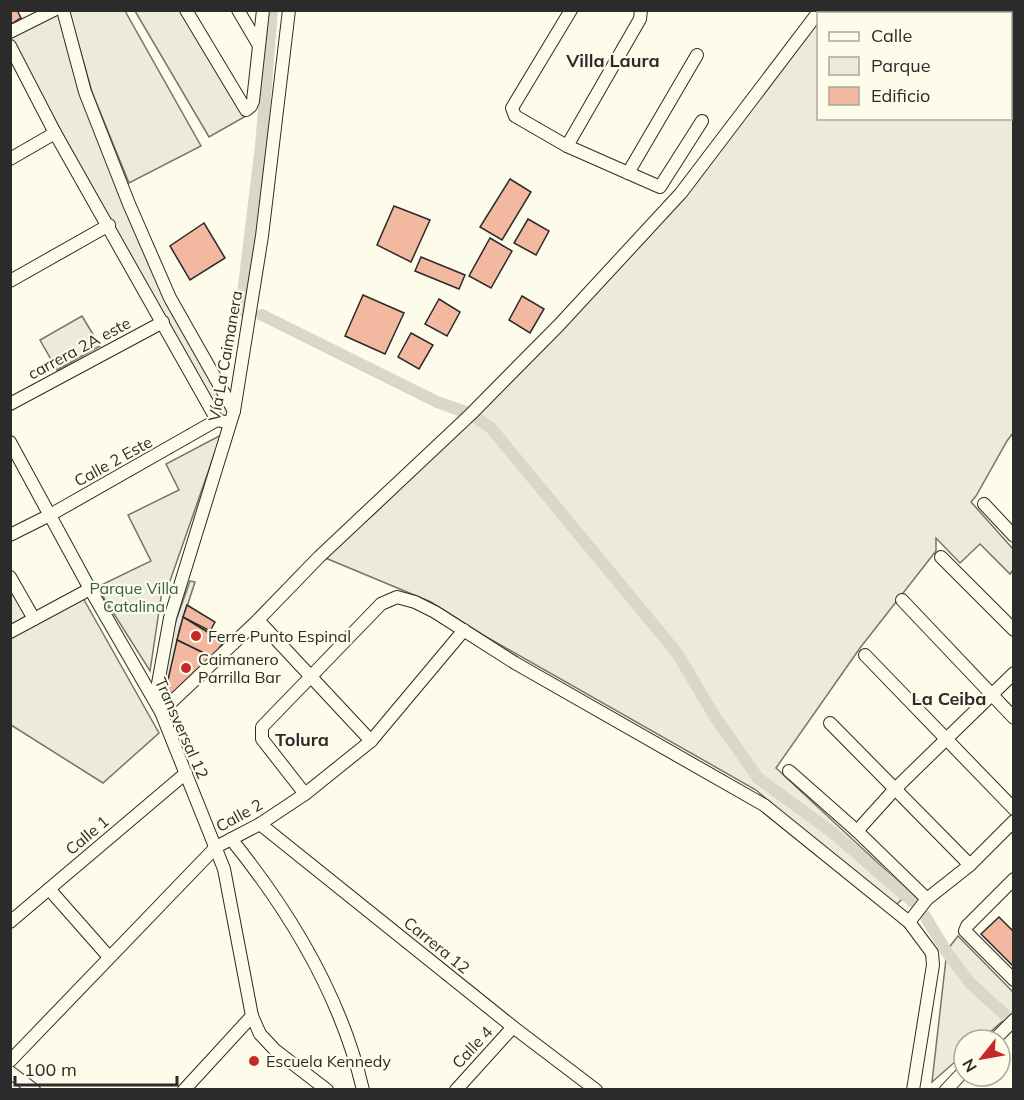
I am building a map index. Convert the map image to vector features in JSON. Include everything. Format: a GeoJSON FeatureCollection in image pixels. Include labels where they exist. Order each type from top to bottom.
{"type":"FeatureCollection","features":[{"type":"Feature","properties":{"kind":"street"},"geometry":{"type":"LineString","coordinates":[[10,32],[54,10]]}},
{"type":"Feature","properties":{"kind":"street"},"geometry":{"type":"LineString","coordinates":[[10,46],[56,134],[218,420],[232,417],[170,298],[129,204],[85,92],[63,10]]}},
{"type":"Feature","properties":{"kind":"street"},"geometry":{"type":"LineString","coordinates":[[186,10],[246,110],[253,101],[263,10]]}},
{"type":"Feature","properties":{"kind":"street"},"geometry":{"type":"LineString","coordinates":[[238,10],[258,44]]}},
{"type":"Feature","properties":{"kind":"street","name":"Vía La Caimanera"},"geometry":{"type":"LineString","coordinates":[[158,706],[170,618],[232,417],[262,236],[289,10]]}},
{"type":"Feature","properties":{"kind":"street"},"geometry":{"type":"LineString","coordinates":[[571,10],[512,108],[515,116],[567,146],[660,188],[702,121]]}},
{"type":"Feature","properties":{"kind":"street"},"geometry":{"type":"LineString","coordinates":[[567,146],[640,19],[641,10]]}},
{"type":"Feature","properties":{"kind":"street"},"geometry":{"type":"LineString","coordinates":[[158,706],[258,620],[319,557],[471,414],[559,325],[681,193],[817,14]]}},
{"type":"Feature","properties":{"kind":"street"},"geometry":{"type":"LineString","coordinates":[[628,173],[698,55]]}},
{"type":"Feature","properties":{"kind":"street"},"geometry":{"type":"LineString","coordinates":[[10,159],[56,134]]}},
{"type":"Feature","properties":{"kind":"street"},"geometry":{"type":"LineString","coordinates":[[10,280],[109,225]]}},
{"type":"Feature","properties":{"kind":"street","name":"carrera 2A este"},"geometry":{"type":"LineString","coordinates":[[10,404],[163,322]]}},
{"type":"Feature","properties":{"kind":"street","name":"Calle 2 Este"},"geometry":{"type":"LineString","coordinates":[[10,535],[50,515],[218,420]]}},
{"type":"Feature","properties":{"kind":"street","name":"Transversal 12"},"geometry":{"type":"LineString","coordinates":[[10,442],[90,589],[158,706],[224,869],[252,1016],[260,1034],[274,1050],[327,1089]]}},
{"type":"Feature","properties":{"kind":"street"},"geometry":{"type":"LineString","coordinates":[[984,504],[1014,536]]}},
{"type":"Feature","properties":{"kind":"street"},"geometry":{"type":"LineString","coordinates":[[941,557],[1014,630]]}},
{"type":"Feature","properties":{"kind":"street"},"geometry":{"type":"LineString","coordinates":[[10,577],[34,619]]}},
{"type":"Feature","properties":{"kind":"street"},"geometry":{"type":"LineString","coordinates":[[10,632],[90,589]]}},
{"type":"Feature","properties":{"kind":"street"},"geometry":{"type":"LineString","coordinates":[[305,794],[262,740],[262,727],[381,604],[397,597],[415,602],[515,663],[764,805],[909,922],[932,953],[933,965],[914,1087]]}},
{"type":"Feature","properties":{"kind":"street"},"geometry":{"type":"LineString","coordinates":[[902,600],[1014,718]]}},
{"type":"Feature","properties":{"kind":"street"},"geometry":{"type":"LineString","coordinates":[[258,620],[370,741]]}},
{"type":"Feature","properties":{"kind":"street","name":"Calle 2"},"geometry":{"type":"LineString","coordinates":[[10,1061],[216,847],[260,824],[305,794],[370,741],[464,630]]}},
{"type":"Feature","properties":{"kind":"street"},"geometry":{"type":"LineString","coordinates":[[865,655],[945,740],[1014,808]]}},
{"type":"Feature","properties":{"kind":"street"},"geometry":{"type":"LineString","coordinates":[[857,831],[894,790],[1014,673]]}},
{"type":"Feature","properties":{"kind":"street"},"geometry":{"type":"LineString","coordinates":[[831,723],[894,790],[970,865]]}},
{"type":"Feature","properties":{"kind":"street"},"geometry":{"type":"LineString","coordinates":[[789,771],[857,831],[927,899]]}},
{"type":"Feature","properties":{"kind":"street","name":"Calle 1"},"geometry":{"type":"LineString","coordinates":[[10,922],[186,773]]}},
{"type":"Feature","properties":{"kind":"street"},"geometry":{"type":"LineString","coordinates":[[909,922],[927,899],[970,865],[1014,821]]}},
{"type":"Feature","properties":{"kind":"street","name":"Carrera 12"},"geometry":{"type":"LineString","coordinates":[[260,824],[513,1027],[596,1089]]}},
{"type":"Feature","properties":{"kind":"street"},"geometry":{"type":"LineString","coordinates":[[231,839],[266,884],[309,951],[346,1034],[363,1089]]}},
{"type":"Feature","properties":{"kind":"street"},"geometry":{"type":"LineString","coordinates":[[1014,879],[967,926],[965,931],[1014,980]]}},
{"type":"Feature","properties":{"kind":"street"},"geometry":{"type":"LineString","coordinates":[[49,889],[110,957]]}},
{"type":"Feature","properties":{"kind":"street"},"geometry":{"type":"LineString","coordinates":[[184,1089],[252,1016]]}},
{"type":"Feature","properties":{"kind":"street","name":"Calle 4"},"geometry":{"type":"LineString","coordinates":[[456,1089],[513,1027]]}},
{"type":"Feature","properties":{"kind":"street"},"geometry":{"type":"LineString","coordinates":[[10,1072],[34,1089]]}},
{"type":"Feature","properties":{"kind":"green space"},"geometry":{"type":"Polygon","coordinates":[[[59,11],[137,231],[232,412],[230,418],[220,417],[11,41],[11,35],[59,11]]]}},
{"type":"Feature","properties":{"kind":"green space"},"geometry":{"type":"Polygon","coordinates":[[[69,11],[125,11],[201,146],[129,183],[92,92],[69,11]]]}},
{"type":"Feature","properties":{"kind":"green space"},"geometry":{"type":"Polygon","coordinates":[[[135,11],[181,11],[246,116],[209,137],[135,11]]]}},
{"type":"Feature","properties":{"kind":"green space"},"geometry":{"type":"Polygon","coordinates":[[[1013,11],[1013,433],[971,502],[1013,549],[1013,570],[1010,574],[980,544],[960,563],[936,538],[936,551],[860,648],[776,768],[909,892],[892,909],[756,790],[483,635],[431,602],[323,557],[374,514],[495,397],[679,204],[817,23],[817,120],[1012,120],[1012,12],[826,12],[1013,11]]]}},
{"type":"Feature","properties":{"kind":"green space"},"geometry":{"type":"Polygon","coordinates":[[[82,316],[100,346],[57,370],[40,340],[82,316]]]}},
{"type":"Feature","properties":{"kind":"green space","name":"Parque Villa Catalina"},"geometry":{"type":"Polygon","coordinates":[[[221,435],[170,581],[162,591],[150,671],[97,587],[151,561],[128,515],[179,490],[166,464],[221,435]]]}},
{"type":"Feature","properties":{"kind":"green space"},"geometry":{"type":"Polygon","coordinates":[[[10,585],[27,616],[11,625],[10,625],[10,585]]]}},
{"type":"Feature","properties":{"kind":"green space"},"geometry":{"type":"Polygon","coordinates":[[[83,598],[159,733],[103,783],[11,725],[10,634],[83,598]]]}},
{"type":"Feature","properties":{"kind":"green space"},"geometry":{"type":"Polygon","coordinates":[[[958,936],[1013,992],[1013,1012],[995,1028],[952,1028],[952,1064],[932,1082],[947,950],[958,936]]]}},
{"type":"Feature","properties":{"kind":"shaded area"},"geometry":{"type":"Polygon","coordinates":[[[190,581],[195,582],[179,631],[166,697],[163,696],[173,629],[190,581]]]}},
{"type":"Feature","properties":{"kind":"building"},"geometry":{"type":"Polygon","coordinates":[[[10,10],[17,10],[21,18],[10,25],[10,10]]]}},
{"type":"Feature","properties":{"kind":"building"},"geometry":{"type":"Polygon","coordinates":[[[510,179],[531,192],[502,240],[480,227],[510,179]]]}},
{"type":"Feature","properties":{"kind":"building"},"geometry":{"type":"Polygon","coordinates":[[[394,206],[430,220],[411,262],[377,245],[394,206]]]}},
{"type":"Feature","properties":{"kind":"building"},"geometry":{"type":"Polygon","coordinates":[[[528,219],[549,231],[536,255],[514,243],[528,219]]]}},
{"type":"Feature","properties":{"kind":"building"},"geometry":{"type":"Polygon","coordinates":[[[204,223],[225,258],[190,280],[170,246],[204,223]]]}},
{"type":"Feature","properties":{"kind":"building"},"geometry":{"type":"Polygon","coordinates":[[[490,238],[512,251],[491,288],[469,276],[490,238]]]}},
{"type":"Feature","properties":{"kind":"building"},"geometry":{"type":"Polygon","coordinates":[[[421,257],[465,275],[459,289],[415,271],[421,257]]]}},
{"type":"Feature","properties":{"kind":"building"},"geometry":{"type":"Polygon","coordinates":[[[363,295],[404,313],[385,354],[345,336],[363,295]]]}},
{"type":"Feature","properties":{"kind":"building"},"geometry":{"type":"Polygon","coordinates":[[[522,296],[544,309],[530,333],[509,320],[522,296]]]}},
{"type":"Feature","properties":{"kind":"building"},"geometry":{"type":"Polygon","coordinates":[[[439,299],[460,312],[447,336],[425,324],[439,299]]]}},
{"type":"Feature","properties":{"kind":"building"},"geometry":{"type":"Polygon","coordinates":[[[411,333],[433,345],[419,369],[398,357],[411,333]]]}},
{"type":"Feature","properties":{"kind":"building"},"geometry":{"type":"Polygon","coordinates":[[[187,605],[215,622],[210,631],[183,617],[187,605]]]}},
{"type":"Feature","properties":{"kind":"building","name":"Ferre Punto Espinal"},"geometry":{"type":"Polygon","coordinates":[[[183,617],[224,642],[212,657],[177,640],[183,617]]]}},
{"type":"Feature","properties":{"kind":"building","name":"Caimanero Parrilla Bar"},"geometry":{"type":"Polygon","coordinates":[[[177,640],[212,657],[169,698],[165,693],[177,640]]]}},
{"type":"Feature","properties":{"kind":"building"},"geometry":{"type":"Polygon","coordinates":[[[999,917],[1014,932],[1014,967],[981,934],[999,917]]]}},
{"type":"Feature","properties":{"kind":"waterway"},"geometry":{"type":"LineString","coordinates":[[241,310],[261,146],[272,10]]}},
{"type":"Feature","properties":{"kind":"waterway"},"geometry":{"type":"LineString","coordinates":[[262,315],[437,402],[471,414],[491,428],[677,653],[715,717],[758,778],[833,833],[913,902]]}},
{"type":"Feature","properties":{"kind":"waterway"},"geometry":{"type":"LineString","coordinates":[[925,916],[946,951],[970,983],[1014,1023]]}},
{"type":"Feature","properties":{"kind":"place","name":"Ferre Punto Espinal"},"geometry":{"type":"Point","coordinates":[196,636]}},
{"type":"Feature","properties":{"kind":"place","name":"Caimanero Parrilla Bar"},"geometry":{"type":"Point","coordinates":[186,668]}},
{"type":"Feature","properties":{"kind":"place","name":"Escuela Kennedy"},"geometry":{"type":"Point","coordinates":[254,1061]}},
{"type":"Feature","properties":{"kind":"district","name":"Villa Laura"},"geometry":{"type":"Point","coordinates":[613,60]}},
{"type":"Feature","properties":{"kind":"district","name":"La Ceiba"},"geometry":{"type":"Point","coordinates":[949,698]}},
{"type":"Feature","properties":{"kind":"district","name":"Tolura"},"geometry":{"type":"Point","coordinates":[302,739]}}]}
